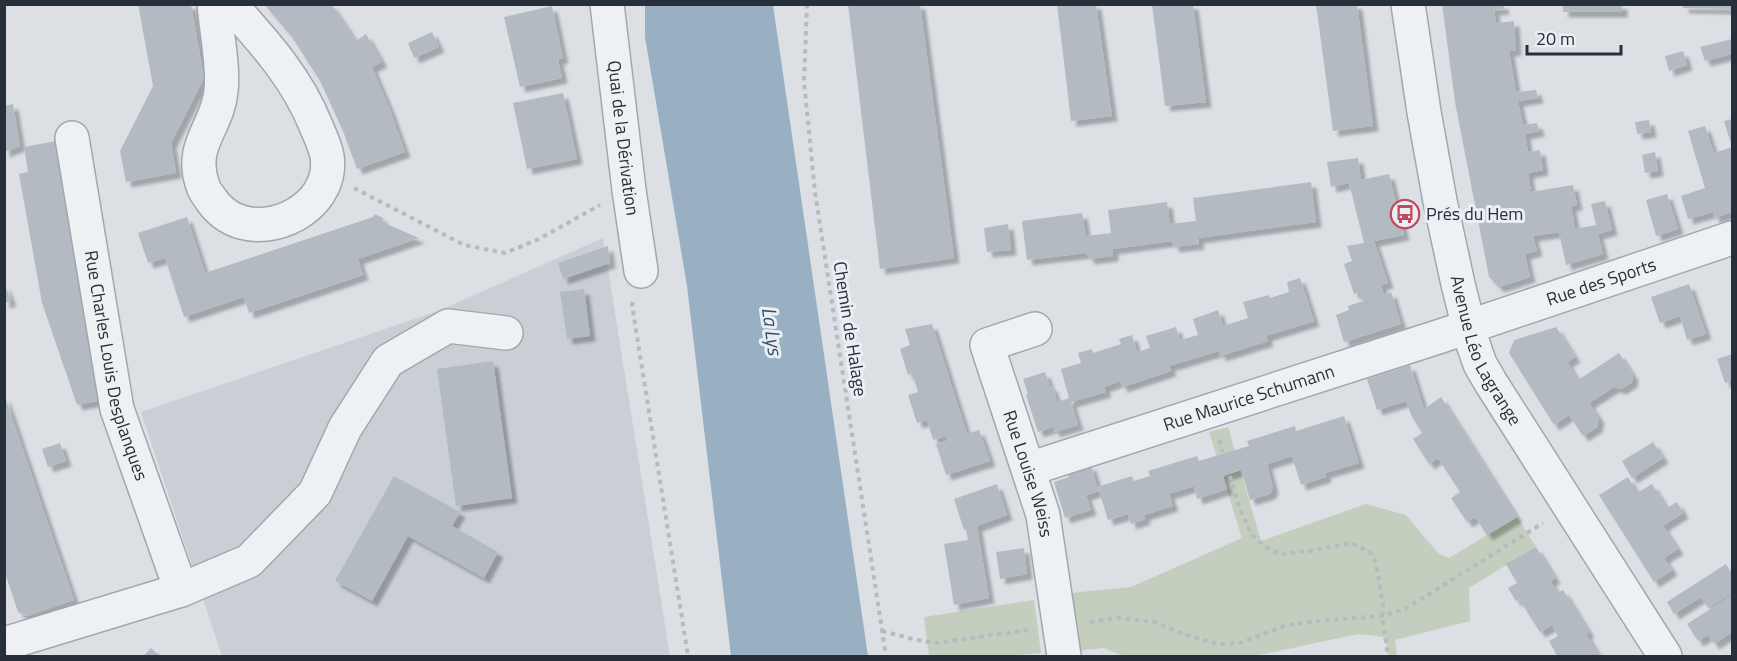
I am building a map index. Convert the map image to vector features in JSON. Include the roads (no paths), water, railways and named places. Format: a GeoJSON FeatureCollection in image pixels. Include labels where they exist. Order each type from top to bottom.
{"type":"FeatureCollection","features":[{"type":"Feature","properties":{"kind":"street"},"geometry":{"type":"LineString","coordinates":[[213,4],[222,89],[219,105],[202,142],[199,155],[199,170],[203,188],[214,204],[226,215],[242,222],[272,223],[299,213],[312,204],[322,189],[327,174],[327,156],[306,103],[294,82],[279,60],[230,4]]}},
{"type":"Feature","properties":{"kind":"street","name":"Quai de la Dérivation"},"geometry":{"type":"LineString","coordinates":[[607,4],[641,271]]}},
{"type":"Feature","properties":{"kind":"street","name":"Avenue Léo Lagrange"},"geometry":{"type":"LineString","coordinates":[[1408,4],[1440,201],[1476,354],[1491,383],[1665,657]]}},
{"type":"Feature","properties":{"kind":"street","name":"Rue Charles Louis Desplanques"},"geometry":{"type":"LineString","coordinates":[[72,138],[117,409],[181,590]]}},
{"type":"Feature","properties":{"kind":"street","name":"Rue des Sports"},"geometry":{"type":"LineString","coordinates":[[1468,327],[1732,238]]}},
{"type":"Feature","properties":{"kind":"street"},"geometry":{"type":"LineString","coordinates":[[4,644],[181,590],[249,561],[315,493],[345,428],[388,361],[448,326],[506,333]]}},
{"type":"Feature","properties":{"kind":"street","name":"Rue Maurice Schumann"},"geometry":{"type":"LineString","coordinates":[[1029,469],[1468,327]]}},
{"type":"Feature","properties":{"kind":"street","name":"Rue Louise Weiss"},"geometry":{"type":"LineString","coordinates":[[1035,329],[987,345],[1029,469],[1045,525],[1064,657]]}},
{"type":"Feature","properties":{"kind":"water","name":"La Lys"},"geometry":{"type":"Polygon","coordinates":[[[645,5],[773,5],[868,656],[731,656],[687,286],[645,37],[645,5]]]}},
{"type":"Feature","properties":{"kind":"place","name":"Prés du Hem"},"geometry":{"type":"Point","coordinates":[1405,214]}}]}
